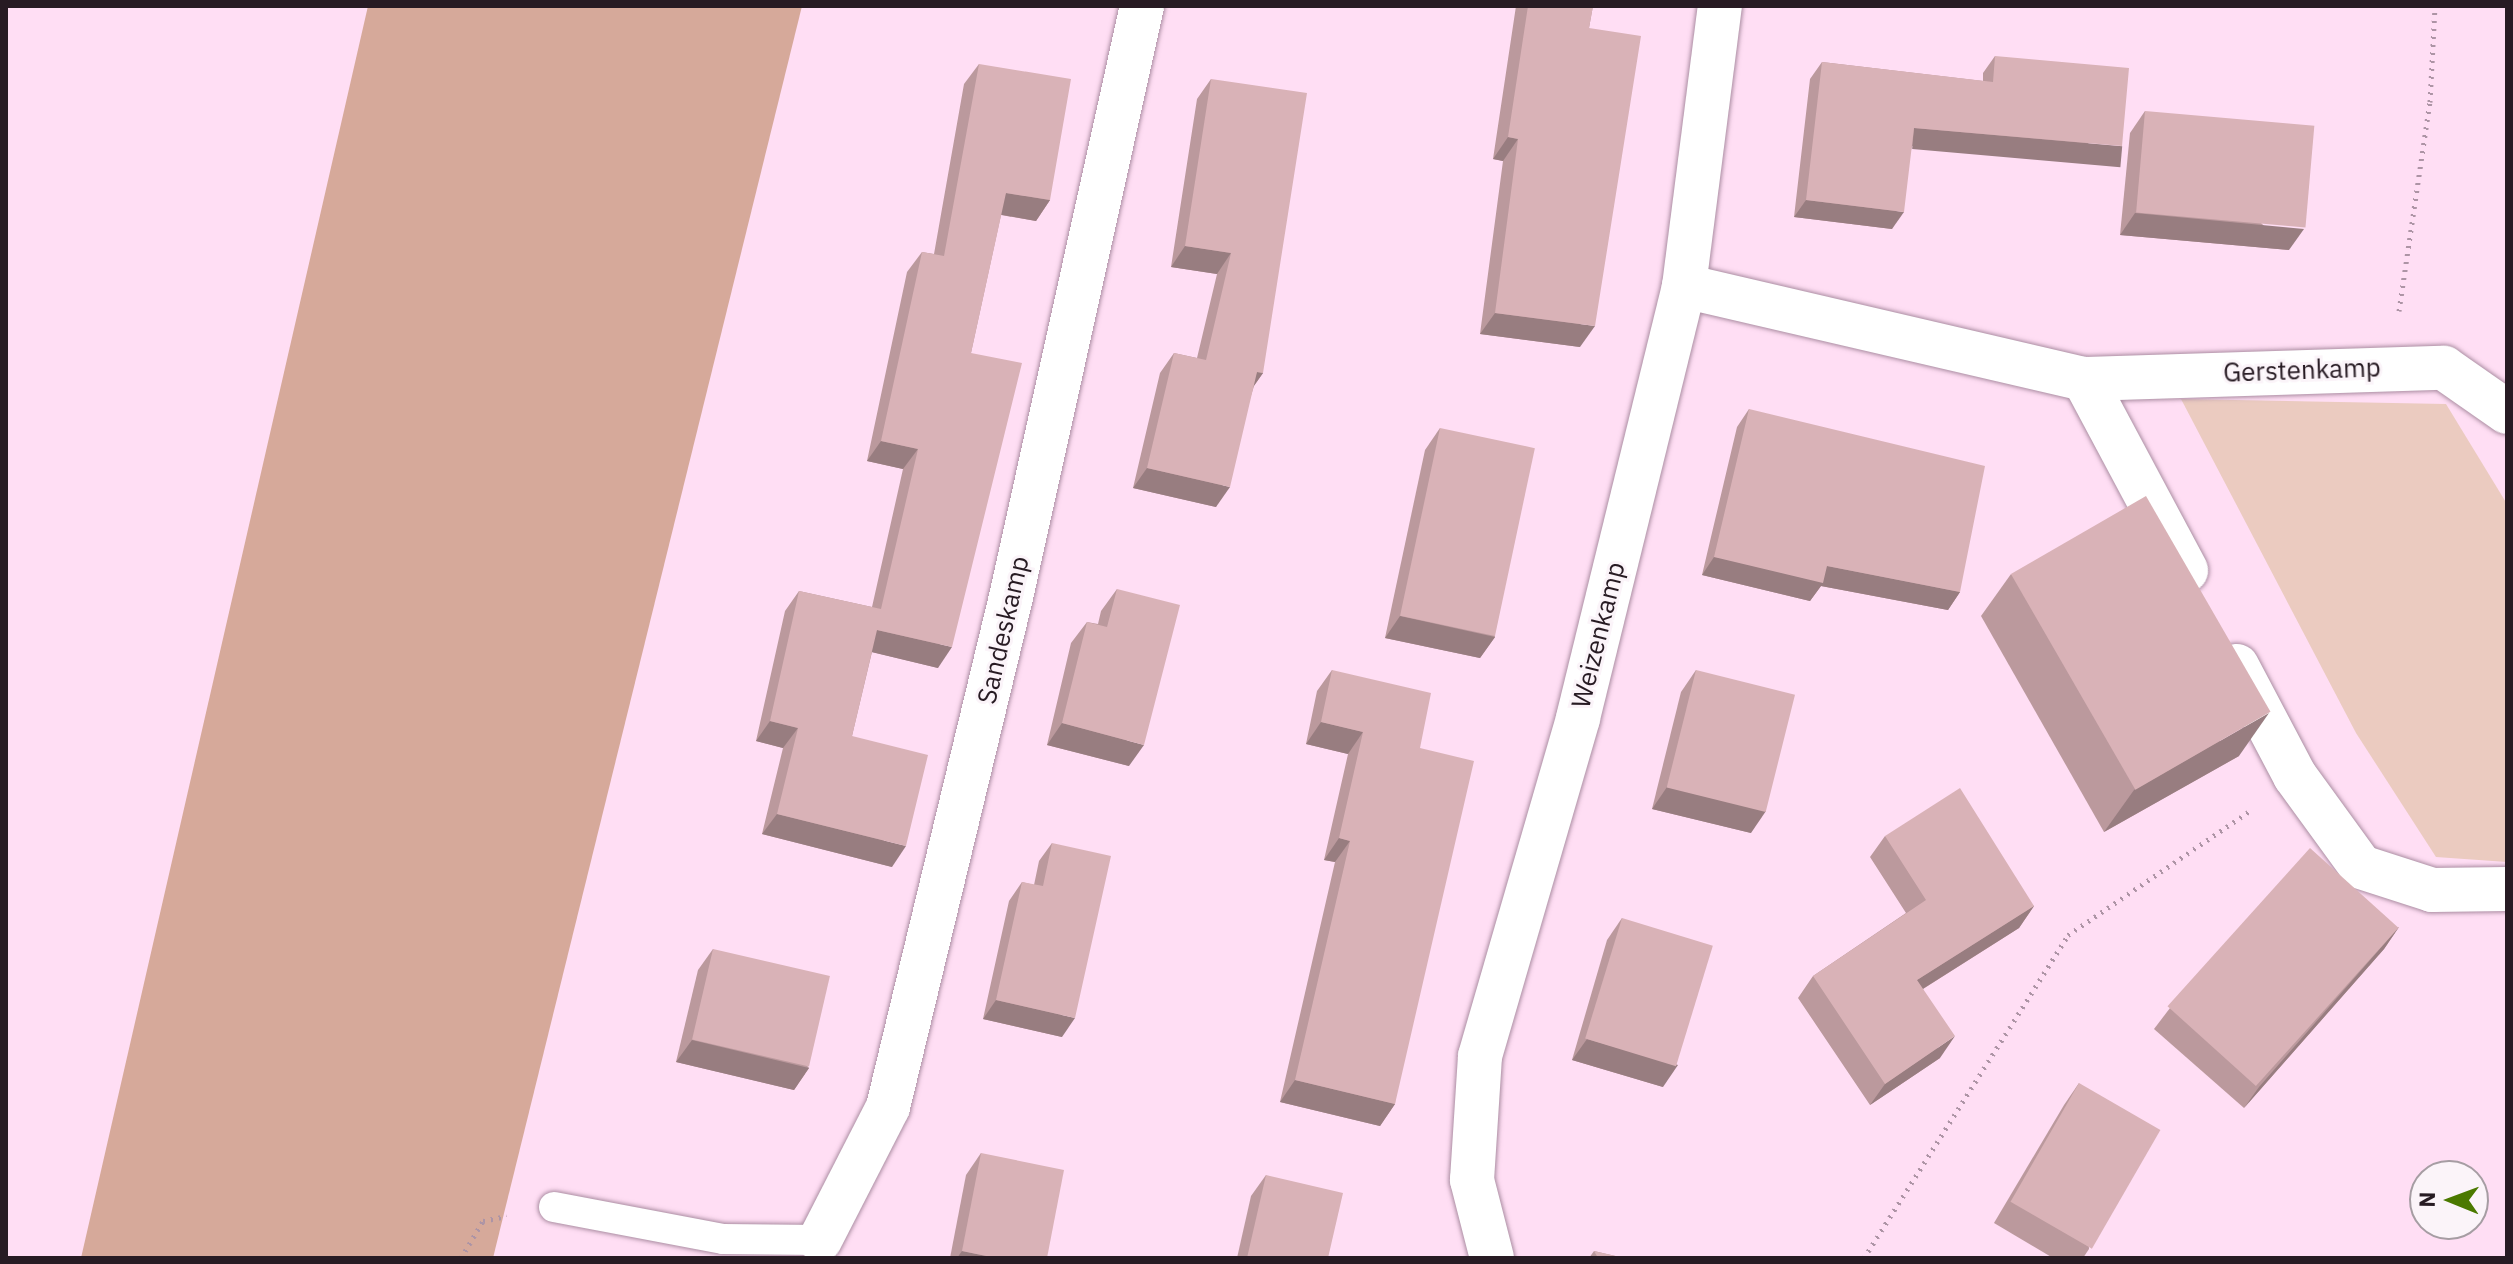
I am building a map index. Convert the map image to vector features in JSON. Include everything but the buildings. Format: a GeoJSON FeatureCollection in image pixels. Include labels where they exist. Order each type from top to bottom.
{"type":"FeatureCollection","features":[{"type":"Feature","properties":{"kind":"street","name":"Sandeskamp"},"geometry":{"type":"LineString","coordinates":[[820,1240],[888,1107],[1142,6]]}},
{"type":"Feature","properties":{"kind":"street","name":"Weizenkamp"},"geometry":{"type":"LineString","coordinates":[[1492,1258],[1472,1180],[1480,1056],[1578,718],[1684,286],[1720,6]]}},
{"type":"Feature","properties":{"kind":"street","name":"Gerstenkamp"},"geometry":{"type":"LineString","coordinates":[[1684,286],[2084,379],[2383,366],[2444,368],[2507,412]]}},
{"type":"Feature","properties":{"kind":"street"},"geometry":{"type":"LineString","coordinates":[[2084,379],[2295,776],[2361,867],[2432,890],[2507,889]]}},
{"type":"Feature","properties":{"kind":"lane"},"geometry":{"type":"LineString","coordinates":[[554,1207],[723,1239],[820,1240]]}},
{"type":"Feature","properties":{"kind":"path"},"geometry":{"type":"LineString","coordinates":[[2383,366],[2397,321],[2430,102],[2435,6]]}},
{"type":"Feature","properties":{"kind":"path"},"geometry":{"type":"LineString","coordinates":[[1864,1258],[2068,935],[2295,776]]}},
{"type":"Feature","properties":{"kind":"path"},"geometry":{"type":"LineString","coordinates":[[461,1258],[483,1221],[554,1207]]}},
{"type":"Feature","properties":{"kind":"shaded area"},"geometry":{"type":"Polygon","coordinates":[[[368,6],[802,6],[493,1258],[81,1258],[368,6]]]}},
{"type":"Feature","properties":{"kind":"shaded area"},"geometry":{"type":"Polygon","coordinates":[[[2181,399],[2446,404],[2507,504],[2507,862],[2436,857],[2356,733],[2181,399]]]}}]}
